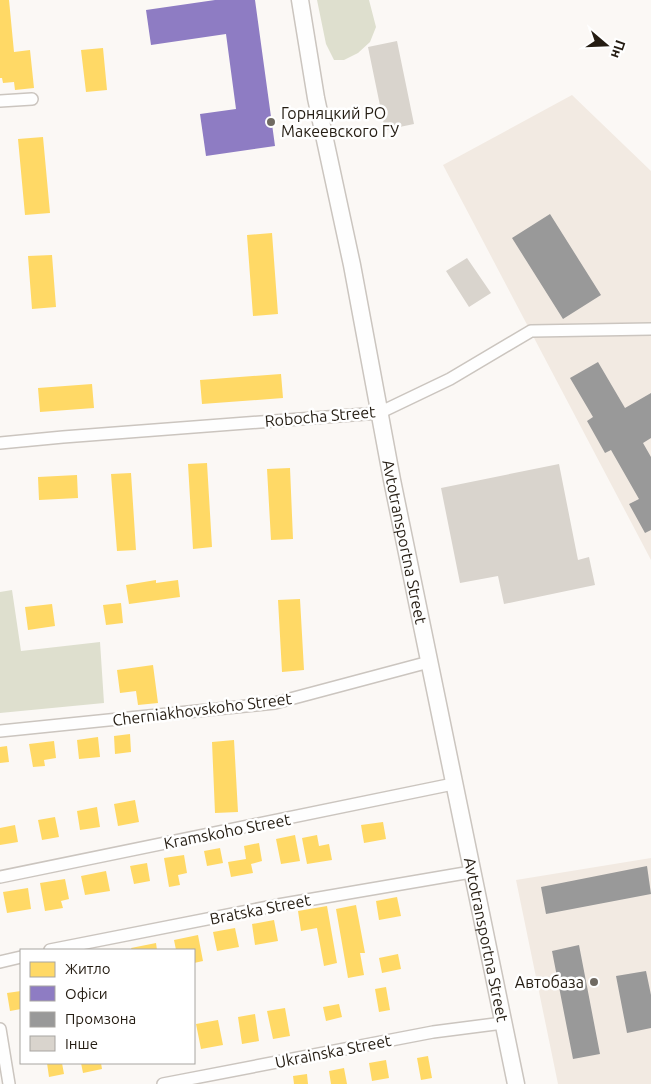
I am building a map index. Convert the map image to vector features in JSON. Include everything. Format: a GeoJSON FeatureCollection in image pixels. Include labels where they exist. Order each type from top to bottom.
{"type":"FeatureCollection","features":[{"type":"Feature","properties":{"kind":"main road","name":"Avtotransportna Street"},"geometry":{"type":"LineString","coordinates":[[300,0],[316,98],[352,265],[453,784],[516,1084]]}},
{"type":"Feature","properties":{"kind":"street"},"geometry":{"type":"LineString","coordinates":[[0,101],[32,98]]}},
{"type":"Feature","properties":{"kind":"street","name":"Robocha Street"},"geometry":{"type":"LineString","coordinates":[[0,443],[63,436],[380,413],[450,379],[531,331],[651,329]]}},
{"type":"Feature","properties":{"kind":"street","name":"Cherniakhovskoho Street"},"geometry":{"type":"LineString","coordinates":[[0,730],[275,703],[429,662]]}},
{"type":"Feature","properties":{"kind":"street","name":"Kramskoho Street"},"geometry":{"type":"LineString","coordinates":[[0,877],[453,784]]}},
{"type":"Feature","properties":{"kind":"street","name":"Bratska Street"},"geometry":{"type":"LineString","coordinates":[[55,949],[278,905],[471,872]]}},
{"type":"Feature","properties":{"kind":"street"},"geometry":{"type":"LineString","coordinates":[[0,962],[20,957]]}},
{"type":"Feature","properties":{"kind":"street","name":"Ukrainska Street"},"geometry":{"type":"LineString","coordinates":[[163,1084],[433,1032],[503,1023]]}},
{"type":"Feature","properties":{"kind":"street"},"geometry":{"type":"LineString","coordinates":[[0,1029],[9,1084]]}},
{"type":"Feature","properties":{"kind":"shaded area"},"geometry":{"type":"Polygon","coordinates":[[[572,95],[651,171],[651,560],[443,165],[572,95]]]}},
{"type":"Feature","properties":{"kind":"shaded area","name":"Автобаза"},"geometry":{"type":"Polygon","coordinates":[[[651,858],[651,1084],[558,1084],[516,880],[651,858]]]}},
{"type":"Feature","properties":{"kind":"green space"},"geometry":{"type":"Polygon","coordinates":[[[317,0],[369,0],[376,27],[370,42],[358,53],[344,60],[334,60],[326,44],[317,0]]]}},
{"type":"Feature","properties":{"kind":"green space"},"geometry":{"type":"Polygon","coordinates":[[[12,590],[21,651],[100,642],[104,703],[0,713],[0,592],[12,590]]]}},
{"type":"Feature","properties":{"kind":"building: Житло"},"geometry":{"type":"Polygon","coordinates":[[[0,0],[9,0],[14,52],[30,50],[34,88],[15,90],[14,82],[3,83],[2,78],[0,78],[0,0]]]}},
{"type":"Feature","properties":{"kind":"building: Житло"},"geometry":{"type":"Polygon","coordinates":[[[103,48],[107,90],[86,92],[81,50],[103,48]]]}},
{"type":"Feature","properties":{"kind":"building: Житло"},"geometry":{"type":"Polygon","coordinates":[[[43,137],[50,213],[25,215],[18,139],[43,137]]]}},
{"type":"Feature","properties":{"kind":"building: Житло"},"geometry":{"type":"Polygon","coordinates":[[[272,233],[278,314],[253,316],[247,235],[272,233]]]}},
{"type":"Feature","properties":{"kind":"building: Житло"},"geometry":{"type":"Polygon","coordinates":[[[52,255],[56,307],[32,309],[28,256],[52,255]]]}},
{"type":"Feature","properties":{"kind":"building: Житло"},"geometry":{"type":"Polygon","coordinates":[[[281,374],[283,398],[202,404],[200,380],[281,374]]]}},
{"type":"Feature","properties":{"kind":"building: Житло"},"geometry":{"type":"Polygon","coordinates":[[[92,384],[94,408],[40,412],[38,388],[92,384]]]}},
{"type":"Feature","properties":{"kind":"building: Житло"},"geometry":{"type":"Polygon","coordinates":[[[207,463],[212,547],[193,549],[188,464],[207,463]]]}},
{"type":"Feature","properties":{"kind":"building: Житло"},"geometry":{"type":"Polygon","coordinates":[[[290,468],[293,539],[271,540],[267,469],[290,468]]]}},
{"type":"Feature","properties":{"kind":"building: Житло"},"geometry":{"type":"Polygon","coordinates":[[[131,473],[136,550],[117,551],[111,474],[131,473]]]}},
{"type":"Feature","properties":{"kind":"building: Житло"},"geometry":{"type":"Polygon","coordinates":[[[77,475],[78,498],[39,500],[38,477],[77,475]]]}},
{"type":"Feature","properties":{"kind":"building: Житло"},"geometry":{"type":"Polygon","coordinates":[[[156,580],[156,583],[178,580],[180,597],[129,604],[126,585],[156,580]]]}},
{"type":"Feature","properties":{"kind":"building: Житло"},"geometry":{"type":"Polygon","coordinates":[[[300,599],[304,670],[282,672],[278,600],[300,599]]]}},
{"type":"Feature","properties":{"kind":"building: Житло"},"geometry":{"type":"Polygon","coordinates":[[[121,603],[123,623],[106,625],[103,605],[121,603]]]}},
{"type":"Feature","properties":{"kind":"building: Житло"},"geometry":{"type":"Polygon","coordinates":[[[52,604],[55,626],[28,630],[25,607],[52,604]]]}},
{"type":"Feature","properties":{"kind":"building: Житло"},"geometry":{"type":"Polygon","coordinates":[[[153,665],[158,703],[138,705],[136,691],[120,693],[117,670],[153,665]]]}},
{"type":"Feature","properties":{"kind":"building: Житло"},"geometry":{"type":"Polygon","coordinates":[[[130,734],[131,752],[115,754],[114,736],[130,734]]]}},
{"type":"Feature","properties":{"kind":"building: Житло"},"geometry":{"type":"Polygon","coordinates":[[[98,737],[100,757],[79,759],[77,740],[98,737]]]}},
{"type":"Feature","properties":{"kind":"building: Житло"},"geometry":{"type":"Polygon","coordinates":[[[234,740],[238,812],[215,813],[212,742],[234,740]]]}},
{"type":"Feature","properties":{"kind":"building: Житло"},"geometry":{"type":"Polygon","coordinates":[[[54,741],[56,758],[44,760],[45,766],[33,767],[29,744],[54,741]]]}},
{"type":"Feature","properties":{"kind":"building: Житло"},"geometry":{"type":"Polygon","coordinates":[[[7,746],[9,762],[0,763],[0,747],[7,746]]]}},
{"type":"Feature","properties":{"kind":"building: Житло"},"geometry":{"type":"Polygon","coordinates":[[[135,800],[139,822],[118,826],[114,804],[135,800]]]}},
{"type":"Feature","properties":{"kind":"building: Житло"},"geometry":{"type":"Polygon","coordinates":[[[97,807],[100,827],[80,830],[77,811],[97,807]]]}},
{"type":"Feature","properties":{"kind":"building: Житло"},"geometry":{"type":"Polygon","coordinates":[[[55,817],[59,837],[42,840],[38,820],[55,817]]]}},
{"type":"Feature","properties":{"kind":"building: Житло"},"geometry":{"type":"Polygon","coordinates":[[[383,822],[386,839],[364,843],[361,825],[383,822]]]}},
{"type":"Feature","properties":{"kind":"building: Житло"},"geometry":{"type":"Polygon","coordinates":[[[15,825],[18,842],[0,845],[0,828],[15,825]]]}},
{"type":"Feature","properties":{"kind":"building: Житло"},"geometry":{"type":"Polygon","coordinates":[[[295,835],[300,861],[281,864],[276,839],[295,835]]]}},
{"type":"Feature","properties":{"kind":"building: Житло"},"geometry":{"type":"Polygon","coordinates":[[[317,835],[319,846],[329,844],[332,860],[307,864],[302,838],[317,835]]]}},
{"type":"Feature","properties":{"kind":"building: Житло"},"geometry":{"type":"Polygon","coordinates":[[[259,843],[262,861],[251,864],[253,873],[231,877],[228,862],[246,859],[244,846],[259,843]]]}},
{"type":"Feature","properties":{"kind":"building: Житло"},"geometry":{"type":"Polygon","coordinates":[[[220,848],[223,863],[207,866],[204,851],[220,848]]]}},
{"type":"Feature","properties":{"kind":"building: Житло"},"geometry":{"type":"Polygon","coordinates":[[[184,855],[187,873],[178,875],[180,885],[169,887],[164,858],[184,855]]]}},
{"type":"Feature","properties":{"kind":"building: Житло"},"geometry":{"type":"Polygon","coordinates":[[[147,863],[150,881],[134,884],[130,866],[147,863]]]}},
{"type":"Feature","properties":{"kind":"building: Житло"},"geometry":{"type":"Polygon","coordinates":[[[106,871],[110,891],[85,895],[81,876],[106,871]]]}},
{"type":"Feature","properties":{"kind":"building: Житло"},"geometry":{"type":"Polygon","coordinates":[[[65,879],[69,899],[61,901],[63,908],[45,911],[40,883],[65,879]]]}},
{"type":"Feature","properties":{"kind":"building: Житло"},"geometry":{"type":"Polygon","coordinates":[[[28,888],[31,909],[7,913],[3,892],[28,888]]]}},
{"type":"Feature","properties":{"kind":"building: Житло"},"geometry":{"type":"Polygon","coordinates":[[[397,897],[401,916],[379,920],[376,901],[397,897]]]}},
{"type":"Feature","properties":{"kind":"building: Житло"},"geometry":{"type":"Polygon","coordinates":[[[356,905],[365,953],[360,953],[364,975],[348,978],[336,909],[356,905]]]}},
{"type":"Feature","properties":{"kind":"building: Житло"},"geometry":{"type":"Polygon","coordinates":[[[327,906],[337,963],[324,966],[317,928],[301,931],[298,911],[327,906]]]}},
{"type":"Feature","properties":{"kind":"building: Житло"},"geometry":{"type":"Polygon","coordinates":[[[274,920],[278,941],[255,945],[252,924],[274,920]]]}},
{"type":"Feature","properties":{"kind":"building: Житло"},"geometry":{"type":"Polygon","coordinates":[[[235,928],[239,947],[217,951],[213,932],[235,928]]]}},
{"type":"Feature","properties":{"kind":"building: Житло"},"geometry":{"type":"Polygon","coordinates":[[[198,935],[203,961],[195,963],[195,949],[176,949],[174,940],[198,935]]]}},
{"type":"Feature","properties":{"kind":"building: Житло"},"geometry":{"type":"Polygon","coordinates":[[[156,943],[157,949],[132,949],[156,943]]]}},
{"type":"Feature","properties":{"kind":"building: Житло"},"geometry":{"type":"Polygon","coordinates":[[[398,954],[401,969],[382,973],[379,958],[398,954]]]}},
{"type":"Feature","properties":{"kind":"building: Житло"},"geometry":{"type":"Polygon","coordinates":[[[386,987],[390,1010],[379,1012],[375,989],[386,987]]]}},
{"type":"Feature","properties":{"kind":"building: Житло"},"geometry":{"type":"Polygon","coordinates":[[[20,991],[20,1009],[10,1011],[7,993],[20,991]]]}},
{"type":"Feature","properties":{"kind":"building: Житло"},"geometry":{"type":"Polygon","coordinates":[[[339,1004],[342,1017],[326,1021],[323,1007],[339,1004]]]}},
{"type":"Feature","properties":{"kind":"building: Житло"},"geometry":{"type":"Polygon","coordinates":[[[285,1008],[290,1036],[273,1039],[267,1011],[285,1008]]]}},
{"type":"Feature","properties":{"kind":"building: Житло"},"geometry":{"type":"Polygon","coordinates":[[[255,1014],[259,1041],[242,1044],[238,1017],[255,1014]]]}},
{"type":"Feature","properties":{"kind":"building: Житло"},"geometry":{"type":"Polygon","coordinates":[[[218,1020],[223,1045],[201,1049],[196,1024],[218,1020]]]}},
{"type":"Feature","properties":{"kind":"building: Житло"},"geometry":{"type":"Polygon","coordinates":[[[428,1056],[432,1078],[421,1080],[417,1058],[428,1056]]]}},
{"type":"Feature","properties":{"kind":"building: Житло"},"geometry":{"type":"Polygon","coordinates":[[[386,1060],[389,1078],[372,1081],[369,1063],[386,1060]]]}},
{"type":"Feature","properties":{"kind":"building: Житло"},"geometry":{"type":"Polygon","coordinates":[[[47,1064],[62,1064],[64,1074],[49,1077],[47,1064]]]}},
{"type":"Feature","properties":{"kind":"building: Житло"},"geometry":{"type":"Polygon","coordinates":[[[81,1064],[101,1064],[102,1069],[83,1073],[81,1064]]]}},
{"type":"Feature","properties":{"kind":"building: Житло"},"geometry":{"type":"Polygon","coordinates":[[[344,1068],[347,1084],[331,1084],[329,1071],[344,1068]]]}},
{"type":"Feature","properties":{"kind":"building: Житло"},"geometry":{"type":"Polygon","coordinates":[[[307,1074],[308,1084],[294,1084],[293,1076],[307,1074]]]}},
{"type":"Feature","properties":{"kind":"building: Офіси"},"geometry":{"type":"Polygon","coordinates":[[[215,0],[255,0],[275,146],[206,156],[200,114],[236,109],[226,34],[151,45],[146,10],[215,0]]]}},
{"type":"Feature","properties":{"kind":"building: Промзона"},"geometry":{"type":"Polygon","coordinates":[[[550,214],[601,295],[563,319],[512,238],[550,214]]]}},
{"type":"Feature","properties":{"kind":"building: Промзона"},"geometry":{"type":"Polygon","coordinates":[[[598,362],[625,408],[651,393],[651,438],[643,443],[651,457],[651,530],[645,533],[629,504],[639,499],[611,450],[605,453],[587,421],[593,417],[570,378],[598,362]]]}},
{"type":"Feature","properties":{"kind":"building: Промзона"},"geometry":{"type":"Polygon","coordinates":[[[647,866],[651,894],[546,914],[541,887],[647,866]]]}},
{"type":"Feature","properties":{"kind":"building: Промзона"},"geometry":{"type":"Polygon","coordinates":[[[579,945],[600,1054],[573,1059],[552,951],[579,945]]]}},
{"type":"Feature","properties":{"kind":"building: Промзона"},"geometry":{"type":"Polygon","coordinates":[[[646,971],[651,995],[651,1028],[627,1033],[616,976],[646,971]]]}},
{"type":"Feature","properties":{"kind":"building: Інше"},"geometry":{"type":"Polygon","coordinates":[[[397,41],[414,124],[385,130],[368,47],[397,41]]]}},
{"type":"Feature","properties":{"kind":"building: Інше"},"geometry":{"type":"Polygon","coordinates":[[[467,258],[491,293],[469,307],[446,271],[467,258]]]}},
{"type":"Feature","properties":{"kind":"building: Інше"},"geometry":{"type":"Polygon","coordinates":[[[559,464],[578,560],[589,557],[595,585],[504,604],[498,576],[460,583],[441,488],[559,464]]]}},
{"type":"Feature","properties":{"kind":"place","name":"Горняцкий РО Макеевского ГУ"},"geometry":{"type":"Point","coordinates":[271,122]}},
{"type":"Feature","properties":{"kind":"place","name":"Автобаза"},"geometry":{"type":"Point","coordinates":[594,982]}}]}
